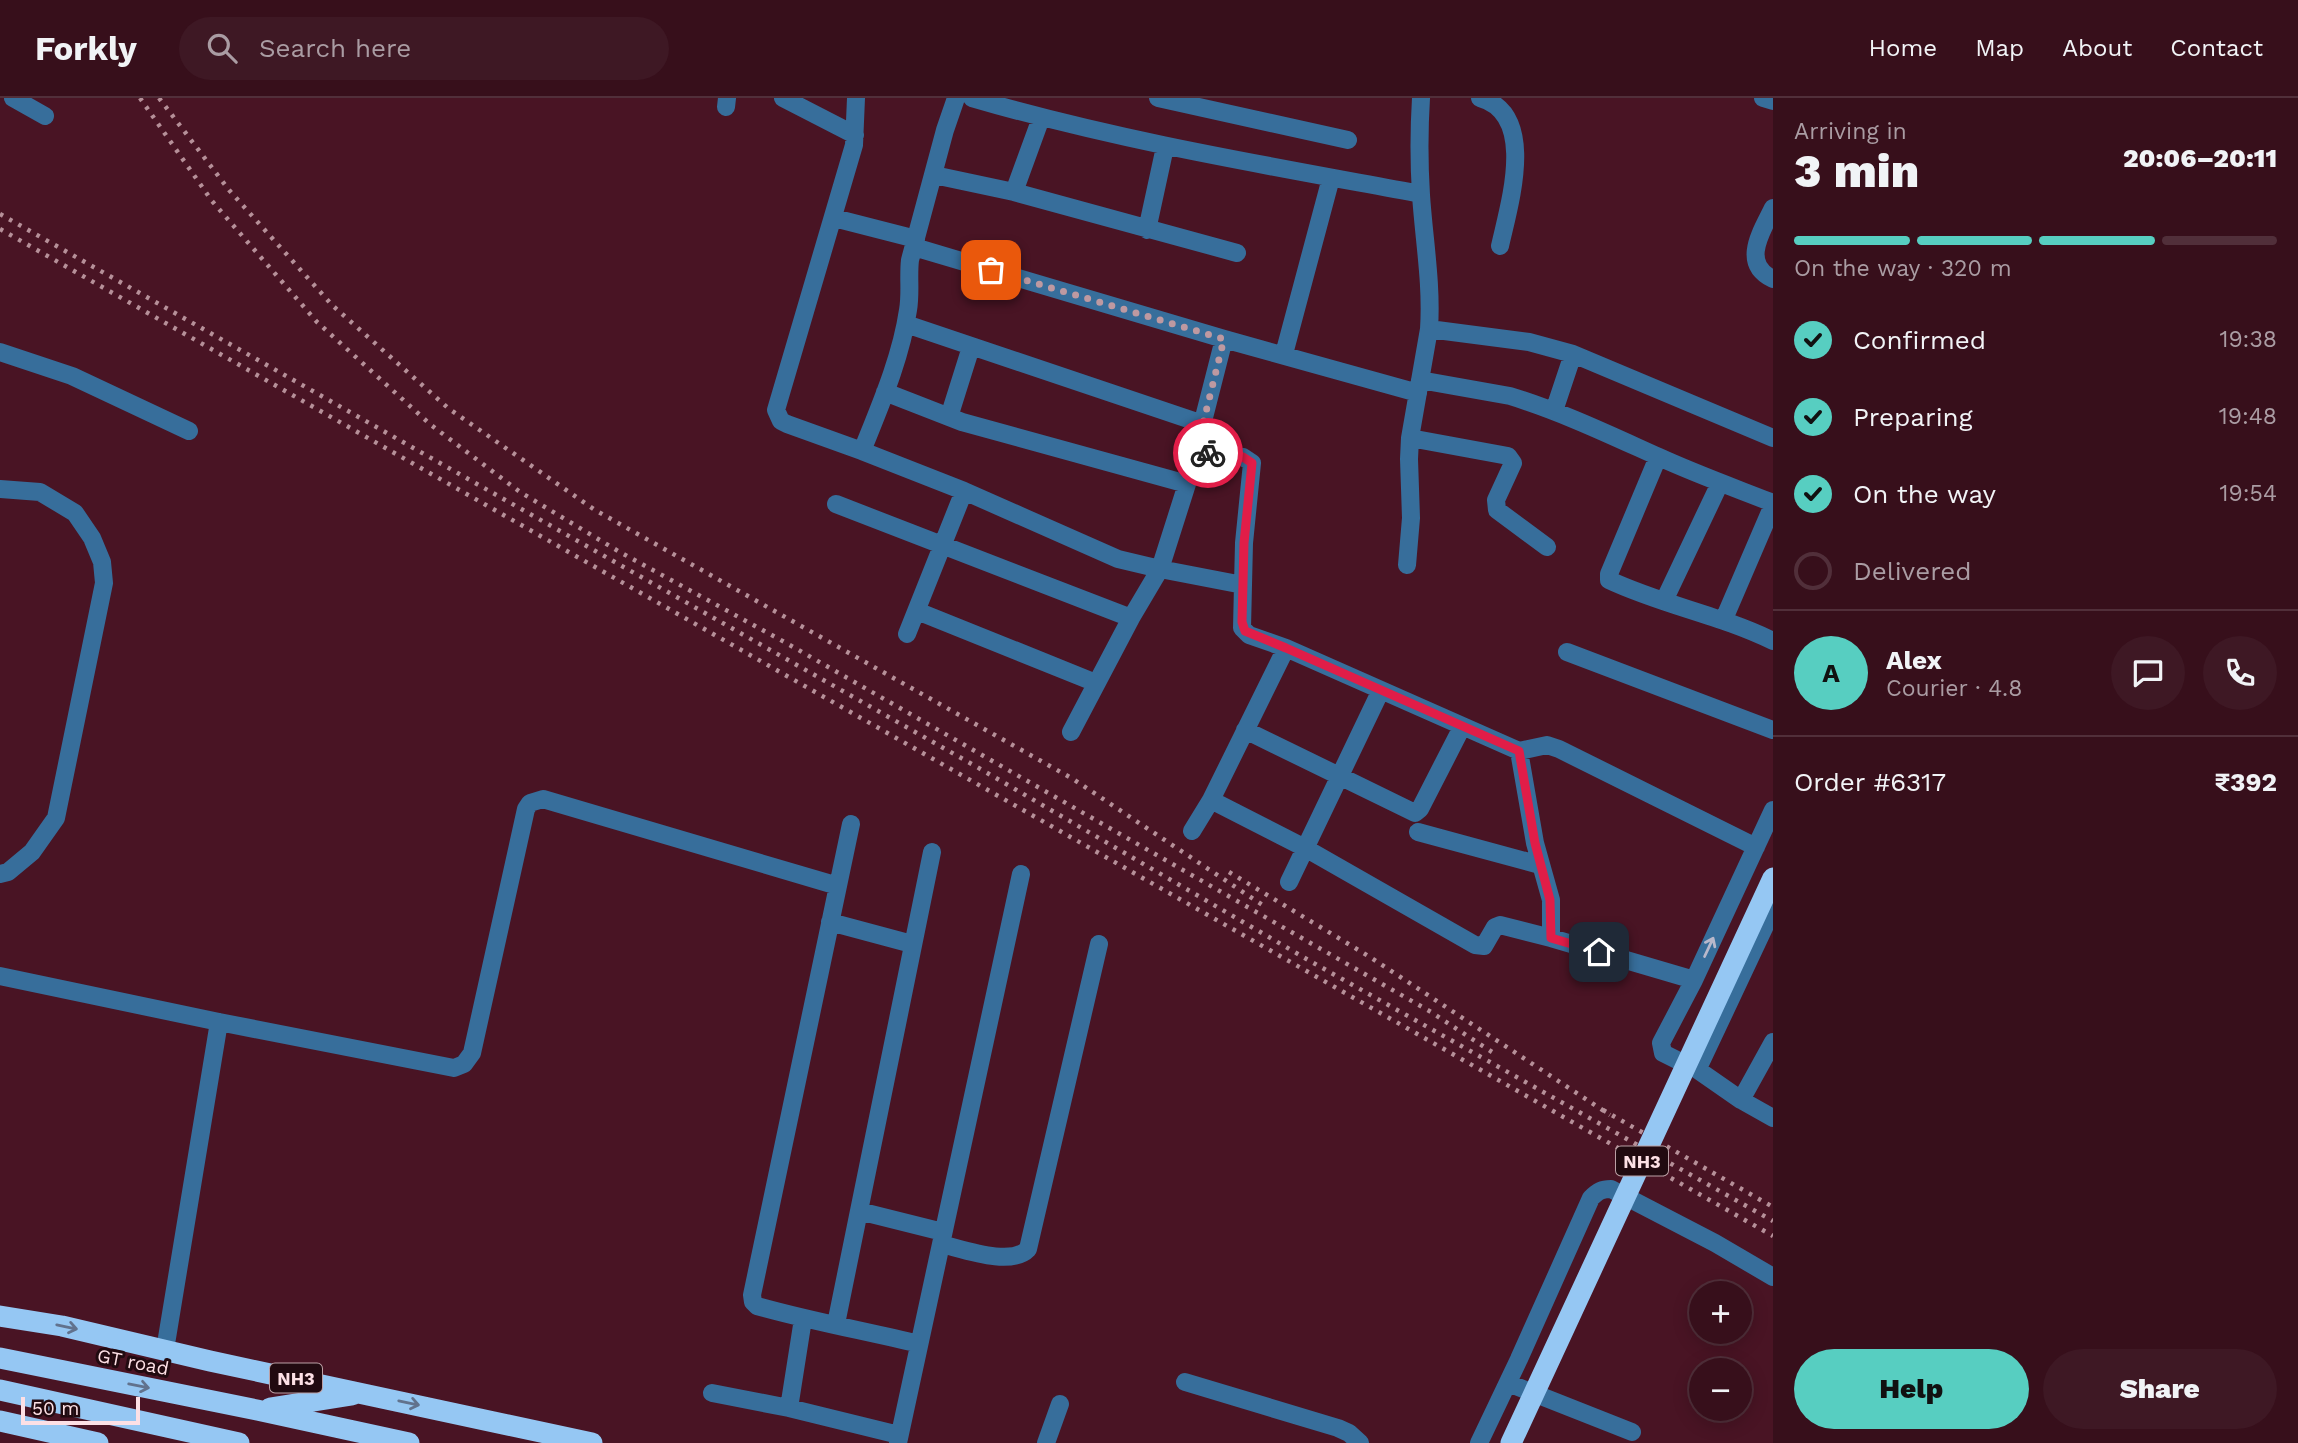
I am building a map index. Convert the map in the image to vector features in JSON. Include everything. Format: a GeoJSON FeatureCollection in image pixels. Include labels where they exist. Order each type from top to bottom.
{"type":"FeatureCollection","features":[{"type":"Feature","properties":{"kind":"highway","name":"NH3"},"geometry":{"type":"LineString","coordinates":[[1511,1443],[1773,878]]}},
{"type":"Feature","properties":{"kind":"highway","name":"NH3"},"geometry":{"type":"LineString","coordinates":[[0,1316],[62,1326],[592,1443]]}},
{"type":"Feature","properties":{"kind":"highway","name":"GT road"},"geometry":{"type":"LineString","coordinates":[[0,1358],[409,1443]]}},
{"type":"Feature","properties":{"kind":"highway"},"geometry":{"type":"LineString","coordinates":[[0,1390],[239,1443]]}},
{"type":"Feature","properties":{"kind":"highway"},"geometry":{"type":"LineString","coordinates":[[257,1410],[367,1393]]}},
{"type":"Feature","properties":{"kind":"highway"},"geometry":{"type":"LineString","coordinates":[[0,1421],[98,1443]]}},
{"type":"Feature","properties":{"kind":"street"},"geometry":{"type":"LineString","coordinates":[[13,98],[45,116]]}},
{"type":"Feature","properties":{"kind":"street"},"geometry":{"type":"LineString","coordinates":[[783,98],[855,135]]}},
{"type":"Feature","properties":{"kind":"street"},"geometry":{"type":"LineString","coordinates":[[856,98],[855,135],[834,218],[776,410],[781,421],[964,491],[1118,559],[1243,584]]}},
{"type":"Feature","properties":{"kind":"street"},"geometry":{"type":"LineString","coordinates":[[862,451],[885,392],[906,324],[909,306],[908,277],[915,243],[956,98]]}},
{"type":"Feature","properties":{"kind":"street"},"geometry":{"type":"LineString","coordinates":[[972,98],[1041,118],[1165,147],[1421,194]]}},
{"type":"Feature","properties":{"kind":"street"},"geometry":{"type":"LineString","coordinates":[[1158,98],[1348,140]]}},
{"type":"Feature","properties":{"kind":"street"},"geometry":{"type":"LineString","coordinates":[[1407,565],[1411,518],[1410,438],[1429,329],[1430,290],[1421,194],[1421,98]]}},
{"type":"Feature","properties":{"kind":"street"},"geometry":{"type":"LineString","coordinates":[[1480,98],[1496,104],[1503,113],[1510,125],[1515,147],[1515,173],[1500,246]]}},
{"type":"Feature","properties":{"kind":"street"},"geometry":{"type":"LineString","coordinates":[[1763,98],[1773,101]]}},
{"type":"Feature","properties":{"kind":"street"},"geometry":{"type":"LineString","coordinates":[[1014,192],[1041,118]]}},
{"type":"Feature","properties":{"kind":"street"},"geometry":{"type":"LineString","coordinates":[[1147,229],[1165,147]]}},
{"type":"Feature","properties":{"kind":"street"},"geometry":{"type":"LineString","coordinates":[[934,176],[1014,192],[1237,253]]}},
{"type":"Feature","properties":{"kind":"street"},"geometry":{"type":"LineString","coordinates":[[1284,355],[1331,178]]}},
{"type":"Feature","properties":{"kind":"street"},"geometry":{"type":"LineString","coordinates":[[1773,208],[1756,244],[1755,252],[1761,272],[1773,279]]}},
{"type":"Feature","properties":{"kind":"street"},"geometry":{"type":"LineString","coordinates":[[834,218],[1224,339],[1284,355],[1419,387],[1510,396],[1603,431],[1658,457],[1773,504],[1724,619]]}},
{"type":"Feature","properties":{"kind":"street"},"geometry":{"type":"LineString","coordinates":[[906,324],[1203,424]]}},
{"type":"Feature","properties":{"kind":"street"},"geometry":{"type":"LineString","coordinates":[[1429,329],[1529,342],[1573,354],[1773,438]]}},
{"type":"Feature","properties":{"kind":"street"},"geometry":{"type":"LineString","coordinates":[[1071,732],[1160,569],[1196,452],[1224,339]]}},
{"type":"Feature","properties":{"kind":"street"},"geometry":{"type":"LineString","coordinates":[[949,418],[971,347]]}},
{"type":"Feature","properties":{"kind":"street"},"geometry":{"type":"LineString","coordinates":[[0,352],[72,376],[189,431]]}},
{"type":"Feature","properties":{"kind":"street"},"geometry":{"type":"LineString","coordinates":[[1554,411],[1573,354]]}},
{"type":"Feature","properties":{"kind":"street"},"geometry":{"type":"LineString","coordinates":[[885,392],[949,418],[1187,484]]}},
{"type":"Feature","properties":{"kind":"street"},"geometry":{"type":"LineString","coordinates":[[1410,438],[1508,456],[1513,463],[1496,500],[1497,510],[1547,547]]}},
{"type":"Feature","properties":{"kind":"street"},"geometry":{"type":"LineString","coordinates":[[1196,452],[1243,457],[1252,463],[1244,543],[1242,622],[1245,631],[1519,751],[1547,745],[1559,749],[1756,847]]}},
{"type":"Feature","properties":{"kind":"street"},"geometry":{"type":"LineString","coordinates":[[1658,457],[1608,578],[1664,601],[1724,619],[1773,641]]}},
{"type":"Feature","properties":{"kind":"street"},"geometry":{"type":"LineString","coordinates":[[1664,601],[1720,483]]}},
{"type":"Feature","properties":{"kind":"street"},"geometry":{"type":"LineString","coordinates":[[0,489],[40,492],[75,513],[92,538],[102,562],[104,583],[56,818],[32,852],[8,872],[0,874]]}},
{"type":"Feature","properties":{"kind":"street"},"geometry":{"type":"LineString","coordinates":[[907,634],[964,491]]}},
{"type":"Feature","properties":{"kind":"street"},"geometry":{"type":"LineString","coordinates":[[836,503],[1131,618]]}},
{"type":"Feature","properties":{"kind":"street"},"geometry":{"type":"LineString","coordinates":[[917,611],[1096,682]]}},
{"type":"Feature","properties":{"kind":"street"},"geometry":{"type":"LineString","coordinates":[[1192,831],[1211,800],[1286,648]]}},
{"type":"Feature","properties":{"kind":"street"},"geometry":{"type":"LineString","coordinates":[[1567,652],[1773,730]]}},
{"type":"Feature","properties":{"kind":"street"},"geometry":{"type":"LineString","coordinates":[[1289,882],[1381,691]]}},
{"type":"Feature","properties":{"kind":"street"},"geometry":{"type":"LineString","coordinates":[[1245,730],[1415,813],[1420,809],[1462,727]]}},
{"type":"Feature","properties":{"kind":"street"},"geometry":{"type":"LineString","coordinates":[[1519,751],[1540,866],[1550,900],[1551,938]]}},
{"type":"Feature","properties":{"kind":"street"},"geometry":{"type":"LineString","coordinates":[[0,976],[454,1068],[464,1064],[472,1053],[526,808],[530,803],[543,799],[838,886]]}},
{"type":"Feature","properties":{"kind":"street"},"geometry":{"type":"LineString","coordinates":[[1211,800],[1305,848],[1475,945],[1484,946],[1495,927],[1500,925],[1694,980]]}},
{"type":"Feature","properties":{"kind":"street"},"geometry":{"type":"LineString","coordinates":[[1773,810],[1661,1048],[1663,1053],[1695,1068],[1741,1100],[1773,1118]]}},
{"type":"Feature","properties":{"kind":"street"},"geometry":{"type":"LineString","coordinates":[[850,824],[752,1296],[757,1306],[919,1345]]}},
{"type":"Feature","properties":{"kind":"street"},"geometry":{"type":"LineString","coordinates":[[1418,832],[1540,866]]}},
{"type":"Feature","properties":{"kind":"street"},"geometry":{"type":"LineString","coordinates":[[836,1324],[932,852]]}},
{"type":"Feature","properties":{"kind":"street"},"geometry":{"type":"LineString","coordinates":[[712,1393],[789,1408],[899,1439],[1021,874]]}},
{"type":"Feature","properties":{"kind":"street"},"geometry":{"type":"LineString","coordinates":[[1695,1068],[1700,1064],[1773,909]]}},
{"type":"Feature","properties":{"kind":"street"},"geometry":{"type":"LineString","coordinates":[[830,922],[912,944]]}},
{"type":"Feature","properties":{"kind":"street"},"geometry":{"type":"LineString","coordinates":[[859,1211],[1009,1258],[1022,1255],[1028,1249],[1099,944]]}},
{"type":"Feature","properties":{"kind":"street"},"geometry":{"type":"LineString","coordinates":[[165,1350],[219,1022]]}},
{"type":"Feature","properties":{"kind":"street"},"geometry":{"type":"LineString","coordinates":[[1741,1100],[1773,1042]]}},
{"type":"Feature","properties":{"kind":"street"},"geometry":{"type":"LineString","coordinates":[[1479,1443],[1591,1198],[1602,1189],[1611,1189],[1715,1243],[1773,1277]]}},
{"type":"Feature","properties":{"kind":"street"},"geometry":{"type":"LineString","coordinates":[[789,1408],[803,1319]]}},
{"type":"Feature","properties":{"kind":"street"},"geometry":{"type":"LineString","coordinates":[[1185,1381],[1338,1428],[1360,1443]]}},
{"type":"Feature","properties":{"kind":"street"},"geometry":{"type":"LineString","coordinates":[[1508,1383],[1632,1432]]}},
{"type":"Feature","properties":{"kind":"street"},"geometry":{"type":"LineString","coordinates":[[1046,1443],[1060,1404]]}},
{"type":"Feature","properties":{"kind":"railway"},"geometry":{"type":"LineString","coordinates":[[140,98],[212,201],[317,322],[431,425],[520,492],[618,551],[788,644],[1431,1012],[1492,1052]]}},
{"type":"Feature","properties":{"kind":"railway"},"geometry":{"type":"LineString","coordinates":[[159,98],[229,190],[332,305],[448,408],[595,510],[1073,779],[1267,908]]}},
{"type":"Feature","properties":{"kind":"railway"},"geometry":{"type":"LineString","coordinates":[[0,214],[977,767],[1310,961],[1773,1221]]}},
{"type":"Feature","properties":{"kind":"railway"},"geometry":{"type":"LineString","coordinates":[[0,229],[1773,1236]]}},
{"type":"Feature","properties":{"kind":"railway"},"geometry":{"type":"LineString","coordinates":[[1229,872],[1370,957],[1610,1115]]}},
{"type":"Feature","properties":{"kind":"railway"},"geometry":{"type":"LineString","coordinates":[[1603,1110],[1773,1207]]}},
{"type":"Feature","properties":{"kind":"way so far"},"geometry":{"type":"LineString","coordinates":[[991,270],[1224,339],[1196,452],[1208,453]]}},
{"type":"Feature","properties":{"kind":"route"},"geometry":{"type":"LineString","coordinates":[[1208,453],[1243,457],[1252,463],[1244,543],[1242,628],[1249,635],[1286,648],[1519,751],[1535,843],[1549,892],[1551,938],[1599,952]]}}]}
